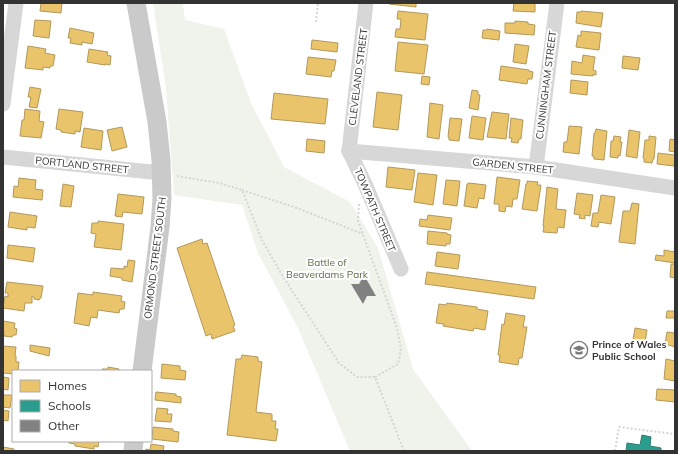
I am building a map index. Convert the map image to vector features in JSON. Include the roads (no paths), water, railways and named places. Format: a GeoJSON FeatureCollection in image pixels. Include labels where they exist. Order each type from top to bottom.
{"type":"FeatureCollection","features":[{"type":"Feature","properties":{"kind":"main road","name":"ORMOND STREET SOUTH"},"geometry":{"type":"LineString","coordinates":[[136,3],[157,122],[162,173],[160,227],[142,370]]}},
{"type":"Feature","properties":{"kind":"street"},"geometry":{"type":"LineString","coordinates":[[3,104],[16,3]]}},
{"type":"Feature","properties":{"kind":"street","name":"CLEVELAND STREET"},"geometry":{"type":"LineString","coordinates":[[349,151],[366,3]]}},
{"type":"Feature","properties":{"kind":"street","name":"CUNNINGHAM STREET"},"geometry":{"type":"LineString","coordinates":[[536,168],[557,3]]}},
{"type":"Feature","properties":{"kind":"street","name":"GARDEN STREET"},"geometry":{"type":"LineString","coordinates":[[349,151],[536,168],[675,188]]}},
{"type":"Feature","properties":{"kind":"street","name":"TOWPATH STREET"},"geometry":{"type":"LineString","coordinates":[[349,151],[365,184],[401,269]]}},
{"type":"Feature","properties":{"kind":"street","name":"PORTLAND STREET"},"geometry":{"type":"LineString","coordinates":[[3,157],[162,173]]}},
{"type":"Feature","properties":{"kind":"place","name":"Prince of Wales Public School"},"geometry":{"type":"Point","coordinates":[579,350]}},
{"type":"Feature","properties":{"kind":"park label","name":"Battle of Beaverdams Park"},"geometry":{"type":"Point","coordinates":[327,268]}}]}
